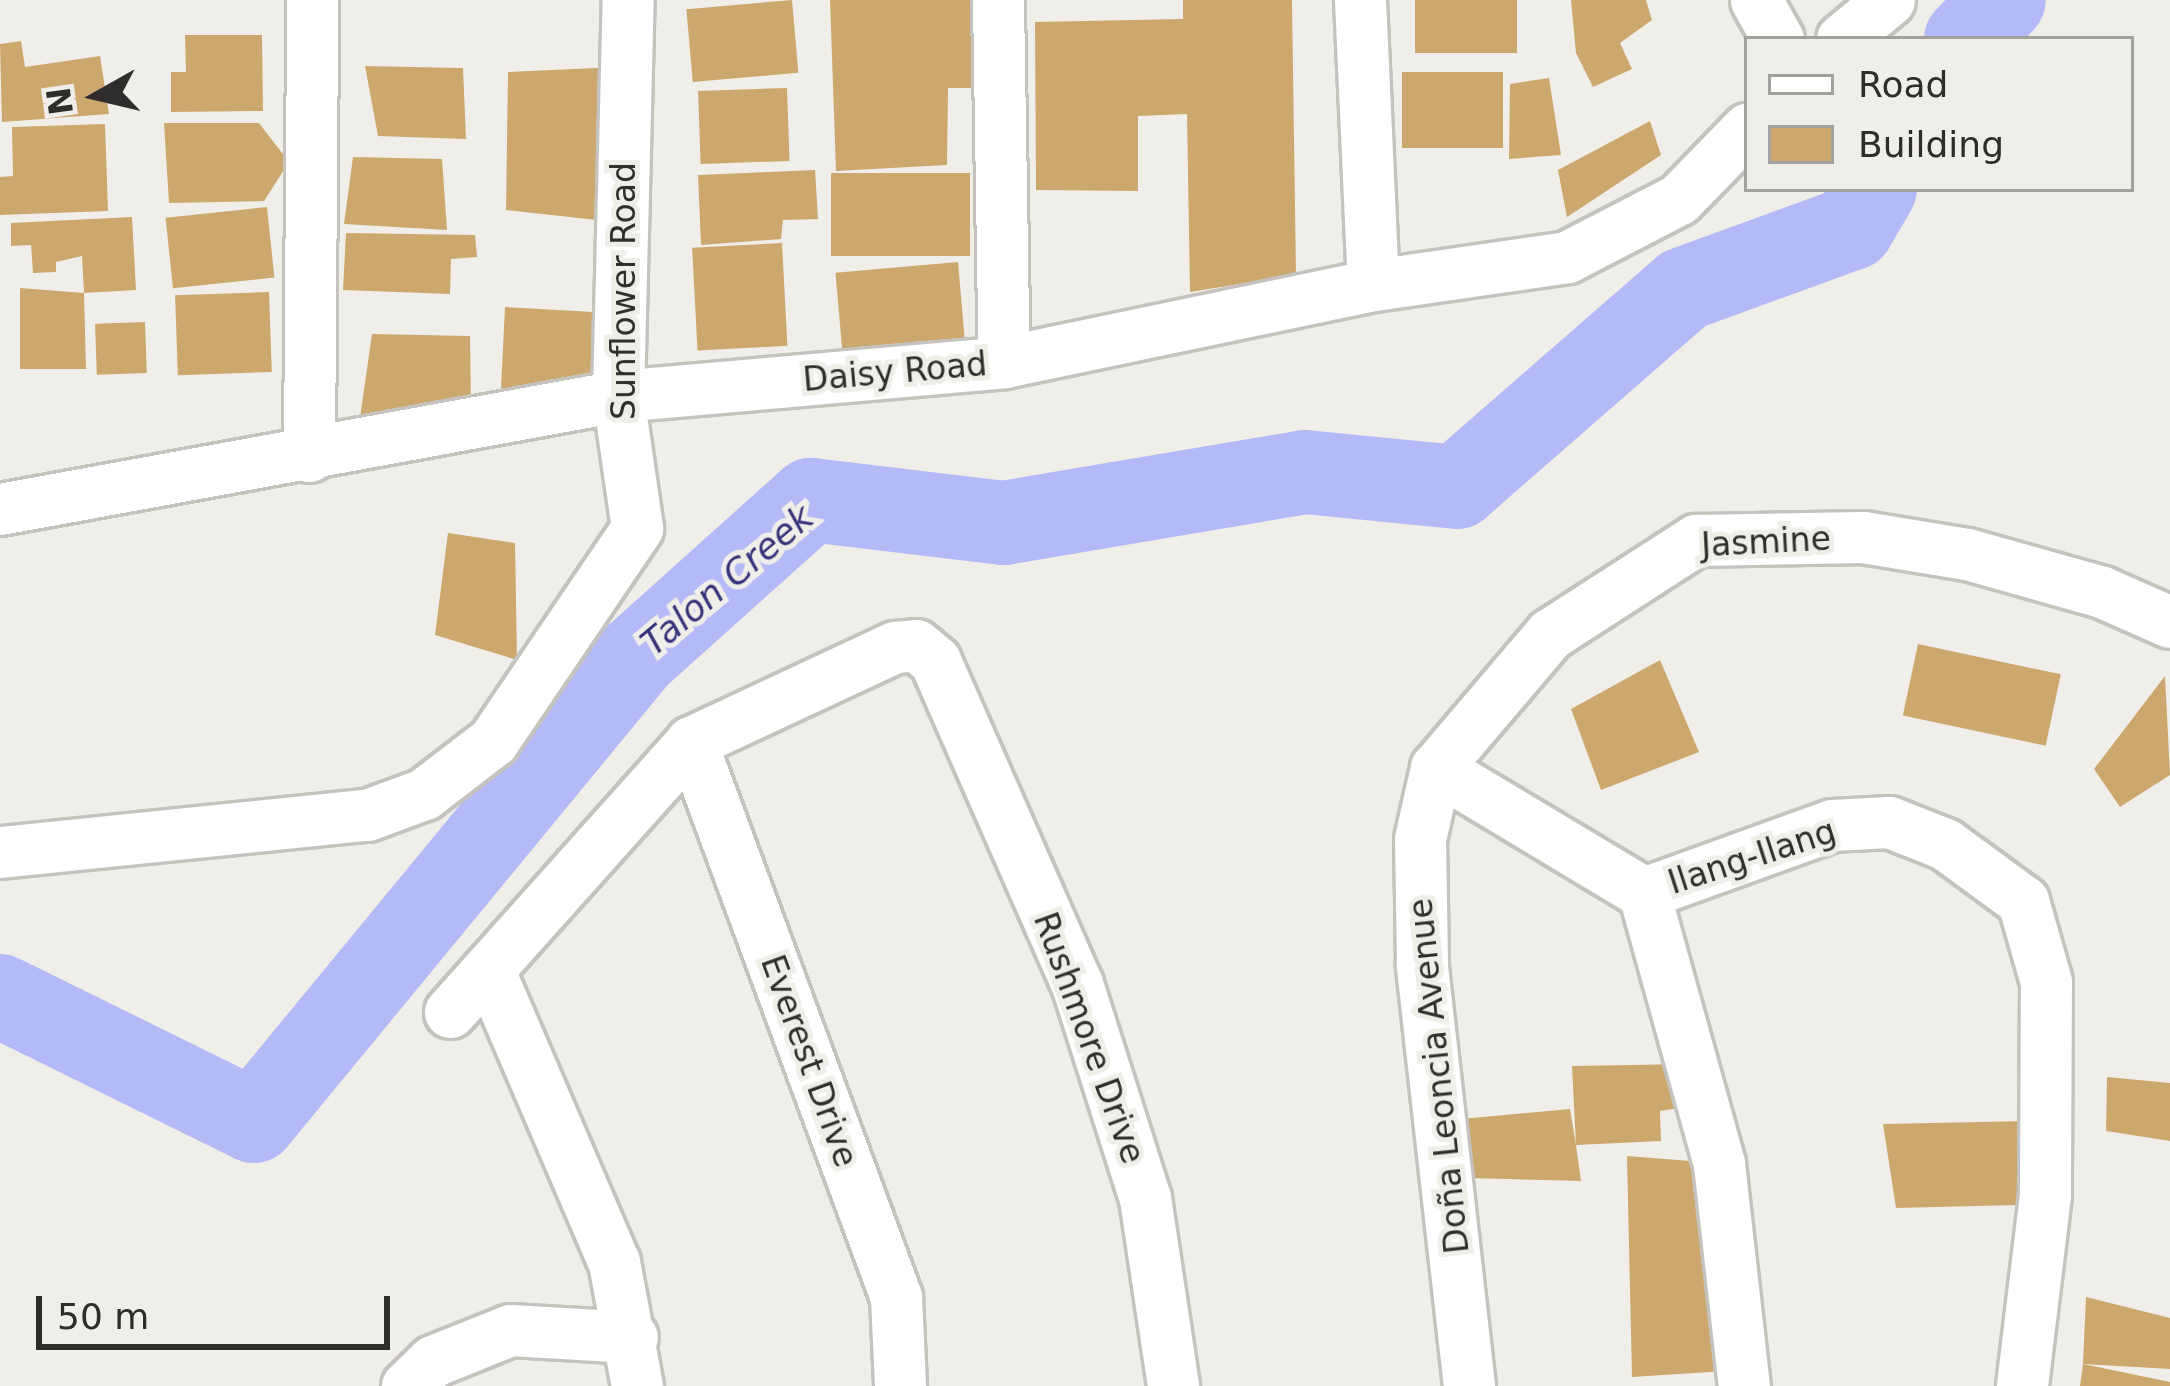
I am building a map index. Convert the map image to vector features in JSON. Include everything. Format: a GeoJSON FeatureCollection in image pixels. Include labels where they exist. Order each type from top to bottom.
{"type":"FeatureCollection","features":[{"type":"Feature","properties":{"kind":"street"},"geometry":{"type":"LineString","coordinates":[[309,456],[312,0]]}},
{"type":"Feature","properties":{"kind":"street","name":"Sunflower Road"},"geometry":{"type":"LineString","coordinates":[[0,852],[367,815],[424,794],[493,741],[637,528],[618,396],[628,0]]}},
{"type":"Feature","properties":{"kind":"street"},"geometry":{"type":"LineString","coordinates":[[998,0],[1004,362]]}},
{"type":"Feature","properties":{"kind":"street"},"geometry":{"type":"LineString","coordinates":[[1360,0],[1373,285]]}},
{"type":"Feature","properties":{"kind":"street"},"geometry":{"type":"LineString","coordinates":[[1756,0],[1776,36]]}},
{"type":"Feature","properties":{"kind":"street"},"geometry":{"type":"LineString","coordinates":[[1847,36],[1889,0]]}},
{"type":"Feature","properties":{"kind":"street","name":"Daisy Road"},"geometry":{"type":"LineString","coordinates":[[0,509],[618,396],[1004,362],[1373,285],[1568,257],[1679,199],[1744,132]]}},
{"type":"Feature","properties":{"kind":"street","name":"Jasmine"},"geometry":{"type":"LineString","coordinates":[[1436,768],[1550,634],[1696,539],[1864,537],[1967,554],[2102,592],[2170,622]]}},
{"type":"Feature","properties":{"kind":"street","name":"Rushmore Drive"},"geometry":{"type":"LineString","coordinates":[[692,742],[895,646],[916,645],[934,661],[1077,984],[1145,1198],[1173,1386]]}},
{"type":"Feature","properties":{"kind":"street"},"geometry":{"type":"LineString","coordinates":[[450,1012],[692,742]]}},
{"type":"Feature","properties":{"kind":"street","name":"Everest Drive"},"geometry":{"type":"LineString","coordinates":[[692,742],[896,1297],[900,1386]]}},
{"type":"Feature","properties":{"kind":"street","name":"Ilang-Ilang"},"geometry":{"type":"LineString","coordinates":[[1436,768],[1644,893],[1832,825],[1889,822],[1945,844],[2023,901],[2046,1005],[2045,1195],[2022,1386]]}},
{"type":"Feature","properties":{"kind":"street","name":"Doña Leoncia Avenue"},"geometry":{"type":"LineString","coordinates":[[1436,768],[1420,839],[1422,964],[1469,1386]]}},
{"type":"Feature","properties":{"kind":"street"},"geometry":{"type":"LineString","coordinates":[[1644,893],[1719,1164],[1744,1386]]}},
{"type":"Feature","properties":{"kind":"street"},"geometry":{"type":"LineString","coordinates":[[407,1386],[433,1361],[510,1330],[635,1362],[614,1262],[489,971]]}},
{"type":"Feature","properties":{"kind":"building"},"geometry":{"type":"Polygon","coordinates":[[[792,0],[798,73],[693,82],[686,9],[792,0]]]}},
{"type":"Feature","properties":{"kind":"building"},"geometry":{"type":"Polygon","coordinates":[[[830,0],[972,0],[971,88],[948,88],[947,165],[836,171],[830,0]]]}},
{"type":"Feature","properties":{"kind":"building"},"geometry":{"type":"Polygon","coordinates":[[[1183,0],[1292,0],[1296,275],[1190,292],[1187,114],[1138,116],[1138,191],[1036,190],[1035,22],[1183,19],[1183,0]]]}},
{"type":"Feature","properties":{"kind":"building"},"geometry":{"type":"Polygon","coordinates":[[[1415,0],[1517,0],[1517,53],[1415,53],[1415,0]]]}},
{"type":"Feature","properties":{"kind":"building"},"geometry":{"type":"Polygon","coordinates":[[[1571,0],[1646,0],[1652,20],[1620,43],[1632,69],[1593,87],[1576,53],[1571,0]]]}},
{"type":"Feature","properties":{"kind":"building"},"geometry":{"type":"Polygon","coordinates":[[[185,35],[262,35],[263,111],[171,112],[171,72],[186,72],[185,35]]]}},
{"type":"Feature","properties":{"kind":"building"},"geometry":{"type":"Polygon","coordinates":[[[21,41],[25,67],[100,56],[109,114],[2,122],[0,44],[21,41]]]}},
{"type":"Feature","properties":{"kind":"building"},"geometry":{"type":"Polygon","coordinates":[[[365,66],[463,68],[466,139],[378,136],[365,66]]]}},
{"type":"Feature","properties":{"kind":"building"},"geometry":{"type":"Polygon","coordinates":[[[618,67],[606,221],[506,210],[508,72],[618,67]]]}},
{"type":"Feature","properties":{"kind":"building"},"geometry":{"type":"Polygon","coordinates":[[[1402,72],[1503,72],[1503,148],[1402,148],[1402,72]]]}},
{"type":"Feature","properties":{"kind":"building"},"geometry":{"type":"Polygon","coordinates":[[[1549,78],[1561,155],[1509,159],[1510,84],[1549,78]]]}},
{"type":"Feature","properties":{"kind":"building"},"geometry":{"type":"Polygon","coordinates":[[[787,88],[790,161],[701,164],[698,91],[787,88]]]}},
{"type":"Feature","properties":{"kind":"building"},"geometry":{"type":"Polygon","coordinates":[[[1650,121],[1661,155],[1567,217],[1558,170],[1650,121]]]}},
{"type":"Feature","properties":{"kind":"building"},"geometry":{"type":"Polygon","coordinates":[[[164,123],[259,123],[289,162],[264,201],[169,203],[164,123]]]}},
{"type":"Feature","properties":{"kind":"building"},"geometry":{"type":"Polygon","coordinates":[[[105,124],[108,211],[0,215],[0,177],[13,176],[12,127],[105,124]]]}},
{"type":"Feature","properties":{"kind":"building"},"geometry":{"type":"Polygon","coordinates":[[[353,157],[442,159],[447,230],[344,224],[353,157]]]}},
{"type":"Feature","properties":{"kind":"building"},"geometry":{"type":"Polygon","coordinates":[[[815,170],[818,219],[783,220],[781,239],[701,245],[698,175],[815,170]]]}},
{"type":"Feature","properties":{"kind":"building"},"geometry":{"type":"Polygon","coordinates":[[[831,173],[970,173],[970,256],[831,256],[831,173]]]}},
{"type":"Feature","properties":{"kind":"building"},"geometry":{"type":"Polygon","coordinates":[[[267,207],[274,278],[173,288],[166,218],[267,207]]]}},
{"type":"Feature","properties":{"kind":"building"},"geometry":{"type":"Polygon","coordinates":[[[132,217],[136,290],[84,293],[82,256],[56,262],[56,272],[33,273],[31,245],[11,246],[11,223],[132,217]]]}},
{"type":"Feature","properties":{"kind":"building"},"geometry":{"type":"Polygon","coordinates":[[[346,233],[475,235],[477,257],[451,259],[450,294],[343,290],[346,233]]]}},
{"type":"Feature","properties":{"kind":"building"},"geometry":{"type":"Polygon","coordinates":[[[782,243],[787,346],[698,351],[692,248],[782,243]]]}},
{"type":"Feature","properties":{"kind":"building"},"geometry":{"type":"Polygon","coordinates":[[[958,262],[965,342],[842,352],[835,273],[958,262]]]}},
{"type":"Feature","properties":{"kind":"building"},"geometry":{"type":"Polygon","coordinates":[[[20,288],[84,293],[86,369],[20,369],[20,288]]]}},
{"type":"Feature","properties":{"kind":"building"},"geometry":{"type":"Polygon","coordinates":[[[269,292],[272,372],[178,375],[175,295],[269,292]]]}},
{"type":"Feature","properties":{"kind":"building"},"geometry":{"type":"Polygon","coordinates":[[[505,307],[611,313],[610,385],[500,409],[505,307]]]}},
{"type":"Feature","properties":{"kind":"building"},"geometry":{"type":"Polygon","coordinates":[[[145,322],[147,373],[97,375],[95,324],[145,322]]]}},
{"type":"Feature","properties":{"kind":"building"},"geometry":{"type":"Polygon","coordinates":[[[372,334],[470,336],[471,413],[359,425],[372,334]]]}},
{"type":"Feature","properties":{"kind":"building"},"geometry":{"type":"Polygon","coordinates":[[[448,533],[515,543],[517,660],[435,635],[448,533]]]}},
{"type":"Feature","properties":{"kind":"building"},"geometry":{"type":"Polygon","coordinates":[[[1918,644],[2061,674],[2046,746],[1903,715],[1918,644]]]}},
{"type":"Feature","properties":{"kind":"building"},"geometry":{"type":"Polygon","coordinates":[[[1660,660],[1699,752],[1601,790],[1571,709],[1660,660]]]}},
{"type":"Feature","properties":{"kind":"building"},"geometry":{"type":"Polygon","coordinates":[[[2165,676],[2170,775],[2120,807],[2094,769],[2165,676]]]}},
{"type":"Feature","properties":{"kind":"building"},"geometry":{"type":"Polygon","coordinates":[[[1692,1064],[1686,1107],[1660,1111],[1661,1141],[1576,1145],[1572,1066],[1692,1064]]]}},
{"type":"Feature","properties":{"kind":"building"},"geometry":{"type":"Polygon","coordinates":[[[2107,1077],[2170,1083],[2170,1141],[2106,1131],[2107,1077]]]}},
{"type":"Feature","properties":{"kind":"building"},"geometry":{"type":"Polygon","coordinates":[[[1570,1109],[1581,1181],[1468,1178],[1461,1119],[1570,1109]]]}},
{"type":"Feature","properties":{"kind":"building"},"geometry":{"type":"Polygon","coordinates":[[[2028,1121],[2017,1205],[1896,1208],[1883,1124],[2028,1121]]]}},
{"type":"Feature","properties":{"kind":"building"},"geometry":{"type":"Polygon","coordinates":[[[1627,1156],[1690,1161],[1726,1371],[1632,1377],[1627,1156]]]}},
{"type":"Feature","properties":{"kind":"building"},"geometry":{"type":"Polygon","coordinates":[[[2086,1297],[2170,1318],[2170,1369],[2083,1364],[2086,1297]]]}},
{"type":"Feature","properties":{"kind":"building"},"geometry":{"type":"Polygon","coordinates":[[[2083,1364],[2170,1382],[2170,1386],[2080,1386],[2083,1364]]]}},
{"type":"Feature","properties":{"kind":"waterway","name":"Talon Creek"},"geometry":{"type":"LineString","coordinates":[[1969,36],[2004,0]]}},
{"type":"Feature","properties":{"kind":"waterway","name":"Talon Creek"},"geometry":{"type":"LineString","coordinates":[[0,996],[254,1121],[637,656],[811,500],[1004,523],[1305,472],[1457,487],[1684,289],[1852,228],[1873,192]]}}]}
